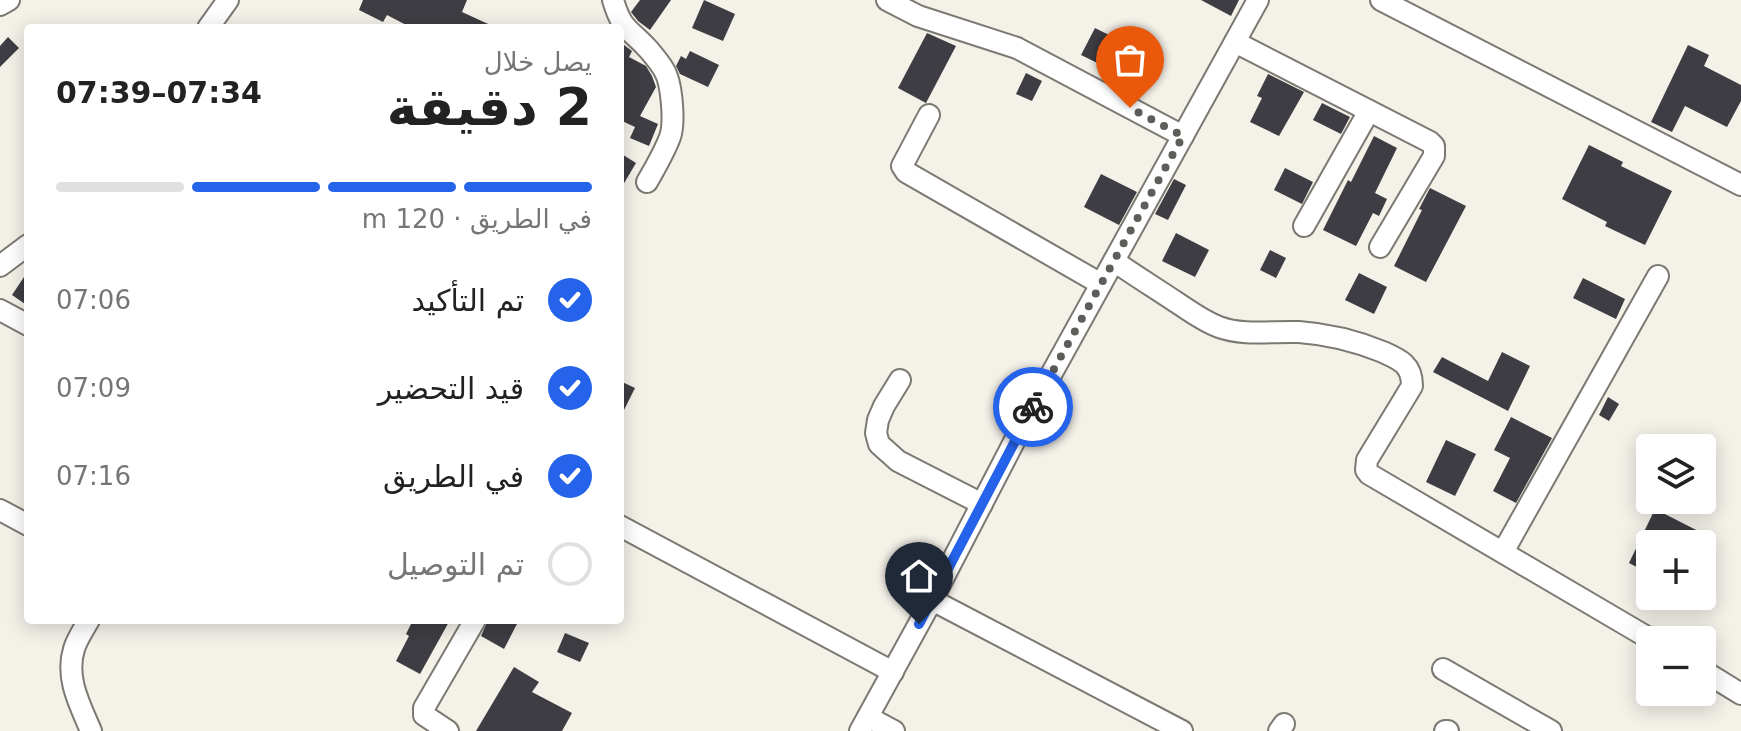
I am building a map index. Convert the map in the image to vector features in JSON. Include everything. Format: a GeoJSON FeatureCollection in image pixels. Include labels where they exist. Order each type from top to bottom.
{"type":"FeatureCollection","features":[{"type":"Feature","properties":{"kind":"street"},"geometry":{"type":"LineString","coordinates":[[0,5],[9,0]]}},
{"type":"Feature","properties":{"kind":"street"},"geometry":{"type":"LineString","coordinates":[[211,24],[228,0]]}},
{"type":"Feature","properties":{"kind":"street"},"geometry":{"type":"LineString","coordinates":[[613,0],[623,24]]}},
{"type":"Feature","properties":{"kind":"street"},"geometry":{"type":"LineString","coordinates":[[887,0],[918,16],[1017,48],[1183,136]]}},
{"type":"Feature","properties":{"kind":"street"},"geometry":{"type":"LineString","coordinates":[[894,731],[864,724],[1016,438],[1258,0]]}},
{"type":"Feature","properties":{"kind":"street"},"geometry":{"type":"LineString","coordinates":[[1381,0],[1741,185]]}},
{"type":"Feature","properties":{"kind":"street"},"geometry":{"type":"LineString","coordinates":[[624,26],[661,65],[669,87],[673,120],[671,136],[647,182]]}},
{"type":"Feature","properties":{"kind":"street"},"geometry":{"type":"LineString","coordinates":[[1235,42],[1430,142],[1435,150],[1434,156],[1380,247]]}},
{"type":"Feature","properties":{"kind":"street"},"geometry":{"type":"LineString","coordinates":[[1304,226],[1369,111]]}},
{"type":"Feature","properties":{"kind":"street"},"geometry":{"type":"LineString","coordinates":[[929,115],[902,166],[906,172],[1101,284]]}},
{"type":"Feature","properties":{"kind":"street"},"geometry":{"type":"LineString","coordinates":[[0,266],[24,248]]}},
{"type":"Feature","properties":{"kind":"street"},"geometry":{"type":"LineString","coordinates":[[1114,261],[1203,320],[1221,328],[1330,336],[1359,342],[1397,358],[1409,369],[1412,386],[1367,460],[1366,470],[1369,474],[1636,631]]}},
{"type":"Feature","properties":{"kind":"street"},"geometry":{"type":"LineString","coordinates":[[1503,552],[1658,276]]}},
{"type":"Feature","properties":{"kind":"street"},"geometry":{"type":"LineString","coordinates":[[0,310],[24,323]]}},
{"type":"Feature","properties":{"kind":"street"},"geometry":{"type":"LineString","coordinates":[[900,380],[878,420],[876,433],[879,444],[898,461],[982,504]]}},
{"type":"Feature","properties":{"kind":"street"},"geometry":{"type":"LineString","coordinates":[[0,510],[24,523]]}},
{"type":"Feature","properties":{"kind":"street"},"geometry":{"type":"LineString","coordinates":[[624,528],[893,672]]}},
{"type":"Feature","properties":{"kind":"street"},"geometry":{"type":"LineString","coordinates":[[932,600],[1182,731]]}},
{"type":"Feature","properties":{"kind":"street"},"geometry":{"type":"LineString","coordinates":[[87,624],[75,646],[70,671],[74,691],[91,731]]}},
{"type":"Feature","properties":{"kind":"street"},"geometry":{"type":"LineString","coordinates":[[448,731],[427,718],[424,708],[473,624]]}},
{"type":"Feature","properties":{"kind":"street"},"geometry":{"type":"LineString","coordinates":[[1443,669],[1551,731]]}},
{"type":"Feature","properties":{"kind":"street"},"geometry":{"type":"LineString","coordinates":[[1716,679],[1741,694]]}},
{"type":"Feature","properties":{"kind":"building"},"geometry":{"type":"Polygon","coordinates":[[[363,0],[467,0],[462,12],[488,24],[404,24],[387,15],[383,22],[359,10],[363,0]]]}},
{"type":"Feature","properties":{"kind":"building"},"geometry":{"type":"Polygon","coordinates":[[[640,0],[671,0],[650,30],[631,12],[640,0]]]}},
{"type":"Feature","properties":{"kind":"building"},"geometry":{"type":"Polygon","coordinates":[[[704,0],[735,14],[723,41],[692,28],[704,0]]]}},
{"type":"Feature","properties":{"kind":"building"},"geometry":{"type":"Polygon","coordinates":[[[1201,0],[1239,0],[1231,16],[1201,0]]]}},
{"type":"Feature","properties":{"kind":"building"},"geometry":{"type":"Polygon","coordinates":[[[1095,28],[1131,46],[1118,73],[1081,55],[1095,28]]]}},
{"type":"Feature","properties":{"kind":"building"},"geometry":{"type":"Polygon","coordinates":[[[927,33],[956,46],[926,103],[898,88],[927,33]]]}},
{"type":"Feature","properties":{"kind":"building"},"geometry":{"type":"Polygon","coordinates":[[[8,37],[19,48],[0,67],[0,46],[8,37]]]}},
{"type":"Feature","properties":{"kind":"building"},"geometry":{"type":"Polygon","coordinates":[[[624,45],[632,51],[629,57],[646,66],[656,87],[640,116],[658,124],[649,146],[630,138],[635,127],[624,122],[624,45]]]}},
{"type":"Feature","properties":{"kind":"building"},"geometry":{"type":"Polygon","coordinates":[[[1688,45],[1709,55],[1704,66],[1741,85],[1741,101],[1727,127],[1685,106],[1672,132],[1651,122],[1688,45]]]}},
{"type":"Feature","properties":{"kind":"building"},"geometry":{"type":"Polygon","coordinates":[[[690,51],[719,65],[708,87],[680,74],[676,66],[681,56],[686,59],[690,51]]]}},
{"type":"Feature","properties":{"kind":"building"},"geometry":{"type":"Polygon","coordinates":[[[1026,73],[1042,81],[1032,101],[1016,94],[1026,73]]]}},
{"type":"Feature","properties":{"kind":"building"},"geometry":{"type":"Polygon","coordinates":[[[1268,74],[1304,92],[1279,136],[1250,122],[1262,98],[1257,96],[1268,74]]]}},
{"type":"Feature","properties":{"kind":"building"},"geometry":{"type":"Polygon","coordinates":[[[1322,103],[1350,117],[1341,134],[1313,120],[1322,103]]]}},
{"type":"Feature","properties":{"kind":"building"},"geometry":{"type":"Polygon","coordinates":[[[1374,136],[1397,148],[1375,193],[1387,199],[1379,216],[1373,213],[1356,246],[1323,230],[1374,136]]]}},
{"type":"Feature","properties":{"kind":"building"},"geometry":{"type":"Polygon","coordinates":[[[1589,145],[1623,162],[1621,166],[1672,191],[1645,245],[1605,226],[1607,222],[1562,199],[1589,145]]]}},
{"type":"Feature","properties":{"kind":"building"},"geometry":{"type":"Polygon","coordinates":[[[624,156],[636,163],[624,183],[624,156]]]}},
{"type":"Feature","properties":{"kind":"building"},"geometry":{"type":"Polygon","coordinates":[[[1285,168],[1313,182],[1302,204],[1274,190],[1285,168]]]}},
{"type":"Feature","properties":{"kind":"building"},"geometry":{"type":"Polygon","coordinates":[[[1101,174],[1137,192],[1119,225],[1084,207],[1101,174]]]}},
{"type":"Feature","properties":{"kind":"building"},"geometry":{"type":"Polygon","coordinates":[[[1174,179],[1186,185],[1168,220],[1155,214],[1174,179]]]}},
{"type":"Feature","properties":{"kind":"building"},"geometry":{"type":"Polygon","coordinates":[[[1430,188],[1466,206],[1426,282],[1394,266],[1430,188]]]}},
{"type":"Feature","properties":{"kind":"building"},"geometry":{"type":"Polygon","coordinates":[[[1176,233],[1209,250],[1195,277],[1162,261],[1176,233]]]}},
{"type":"Feature","properties":{"kind":"building"},"geometry":{"type":"Polygon","coordinates":[[[1270,250],[1286,258],[1276,278],[1260,270],[1270,250]]]}},
{"type":"Feature","properties":{"kind":"building"},"geometry":{"type":"Polygon","coordinates":[[[1359,273],[1387,287],[1374,314],[1345,300],[1359,273]]]}},
{"type":"Feature","properties":{"kind":"building"},"geometry":{"type":"Polygon","coordinates":[[[24,277],[24,303],[12,295],[24,277]]]}},
{"type":"Feature","properties":{"kind":"building"},"geometry":{"type":"Polygon","coordinates":[[[1583,278],[1625,299],[1616,319],[1573,298],[1583,278]]]}},
{"type":"Feature","properties":{"kind":"building"},"geometry":{"type":"Polygon","coordinates":[[[1502,352],[1530,366],[1508,411],[1433,372],[1442,357],[1488,381],[1502,352]]]}},
{"type":"Feature","properties":{"kind":"building"},"geometry":{"type":"Polygon","coordinates":[[[624,383],[635,388],[624,410],[624,383]]]}},
{"type":"Feature","properties":{"kind":"building"},"geometry":{"type":"Polygon","coordinates":[[[1608,397],[1619,404],[1609,421],[1599,415],[1608,397]]]}},
{"type":"Feature","properties":{"kind":"building"},"geometry":{"type":"Polygon","coordinates":[[[1511,417],[1552,438],[1516,503],[1493,491],[1510,458],[1494,450],[1511,417]]]}},
{"type":"Feature","properties":{"kind":"building"},"geometry":{"type":"Polygon","coordinates":[[[1446,440],[1476,454],[1455,496],[1426,482],[1446,440]]]}},
{"type":"Feature","properties":{"kind":"building"},"geometry":{"type":"Polygon","coordinates":[[[1653,514],[1665,514],[1696,530],[1645,530],[1653,514]]]}},
{"type":"Feature","properties":{"kind":"building"},"geometry":{"type":"Polygon","coordinates":[[[1636,548],[1636,567],[1629,563],[1636,548]]]}},
{"type":"Feature","properties":{"kind":"building"},"geometry":{"type":"Polygon","coordinates":[[[411,624],[448,624],[420,674],[396,661],[409,636],[406,634],[411,624]]]}},
{"type":"Feature","properties":{"kind":"building"},"geometry":{"type":"Polygon","coordinates":[[[486,624],[517,624],[504,649],[481,636],[486,624]]]}},
{"type":"Feature","properties":{"kind":"building"},"geometry":{"type":"Polygon","coordinates":[[[565,633],[589,643],[580,662],[557,652],[565,633]]]}},
{"type":"Feature","properties":{"kind":"building"},"geometry":{"type":"Polygon","coordinates":[[[514,667],[539,682],[532,692],[572,713],[562,731],[476,731],[514,667]]]}},
{"type":"Feature","properties":{"kind":"way so far"},"geometry":{"type":"LineString","coordinates":[[1033,407],[1183,136],[1130,108]]}},
{"type":"Feature","properties":{"kind":"route"},"geometry":{"type":"LineString","coordinates":[[919,624],[1033,407]]}}]}
